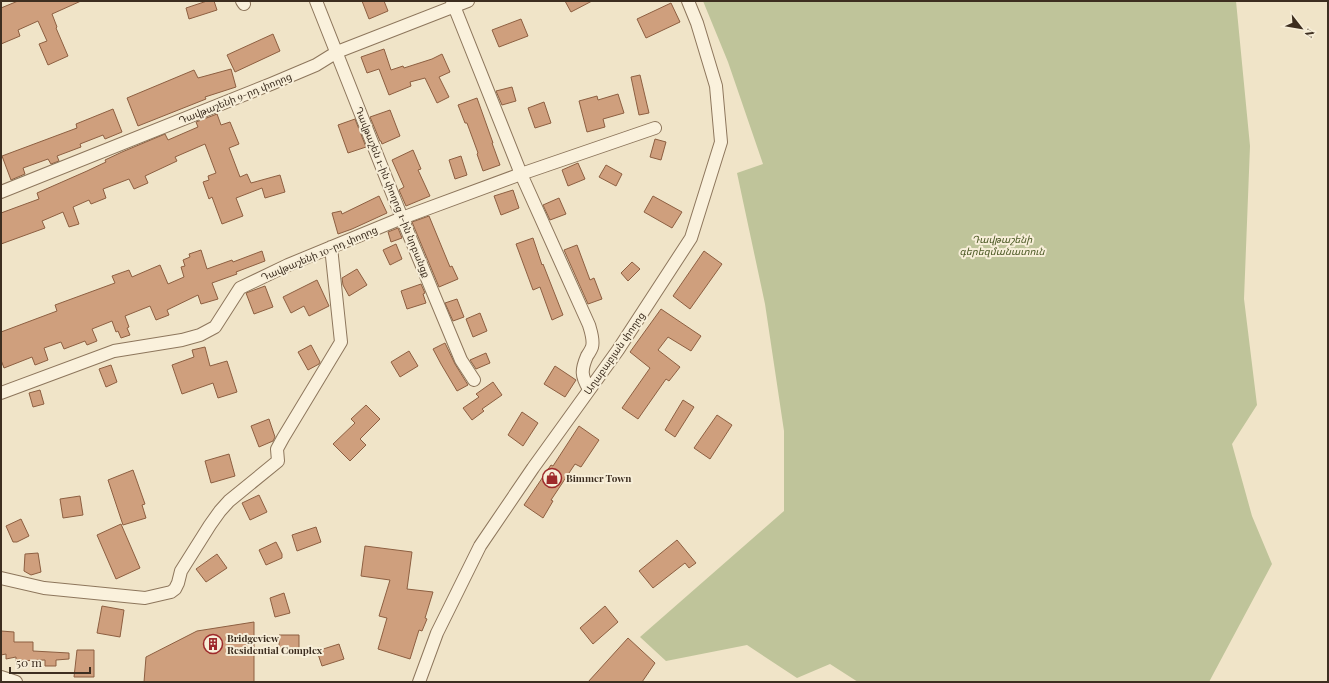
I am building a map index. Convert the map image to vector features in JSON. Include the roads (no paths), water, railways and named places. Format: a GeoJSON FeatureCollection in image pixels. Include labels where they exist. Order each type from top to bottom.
{"type":"FeatureCollection","features":[{"type":"Feature","properties":{"kind":"street","name":"Դավթաշեն 1-ին փողոց 1-ին նրբանցք"},"geometry":{"type":"LineString","coordinates":[[316,1],[402,218],[461,360],[474,380]]}},
{"type":"Feature","properties":{"kind":"street","name":"Դավթաշենի 9-րդ փողոց"},"geometry":{"type":"LineString","coordinates":[[1,192],[272,84],[316,65],[337,52],[453,4],[468,1]]}},
{"type":"Feature","properties":{"kind":"street","name":"Աղաբաբյան փողոց"},"geometry":{"type":"LineString","coordinates":[[419,682],[437,633],[480,546],[533,468],[618,350],[691,238],[721,142],[716,86],[697,23],[688,1]]}},
{"type":"Feature","properties":{"kind":"street"},"geometry":{"type":"LineString","coordinates":[[453,4],[521,174],[589,325],[592,336],[592,347],[586,358],[582,375],[583,380],[589,389]]}},
{"type":"Feature","properties":{"kind":"street","name":"Դավթաշենի 10-րդ փողոց"},"geometry":{"type":"LineString","coordinates":[[1,393],[114,351],[182,340],[200,335],[215,327],[240,288],[288,265],[402,218],[521,174],[654,128]]}},
{"type":"Feature","properties":{"kind":"street"},"geometry":{"type":"LineString","coordinates":[[1,578],[44,588],[145,598],[162,595],[175,589],[178,584],[181,571],[220,511],[229,501],[278,461],[277,450],[283,438],[341,342],[330,247]]}},
{"type":"Feature","properties":{"kind":"street"},"geometry":{"type":"LineString","coordinates":[[1,677],[16,682]]}},
{"type":"Feature","properties":{"kind":"place","name":"Bimmer Town"},"geometry":{"type":"Point","coordinates":[552,478]}},
{"type":"Feature","properties":{"kind":"place","name":"Bridgeview Residential Complex"},"geometry":{"type":"Point","coordinates":[213,644]}},
{"type":"Feature","properties":{"kind":"park label","name":"Դավթաշենի գերեզմանատուն"},"geometry":{"type":"Point","coordinates":[1002,244]}}]}
